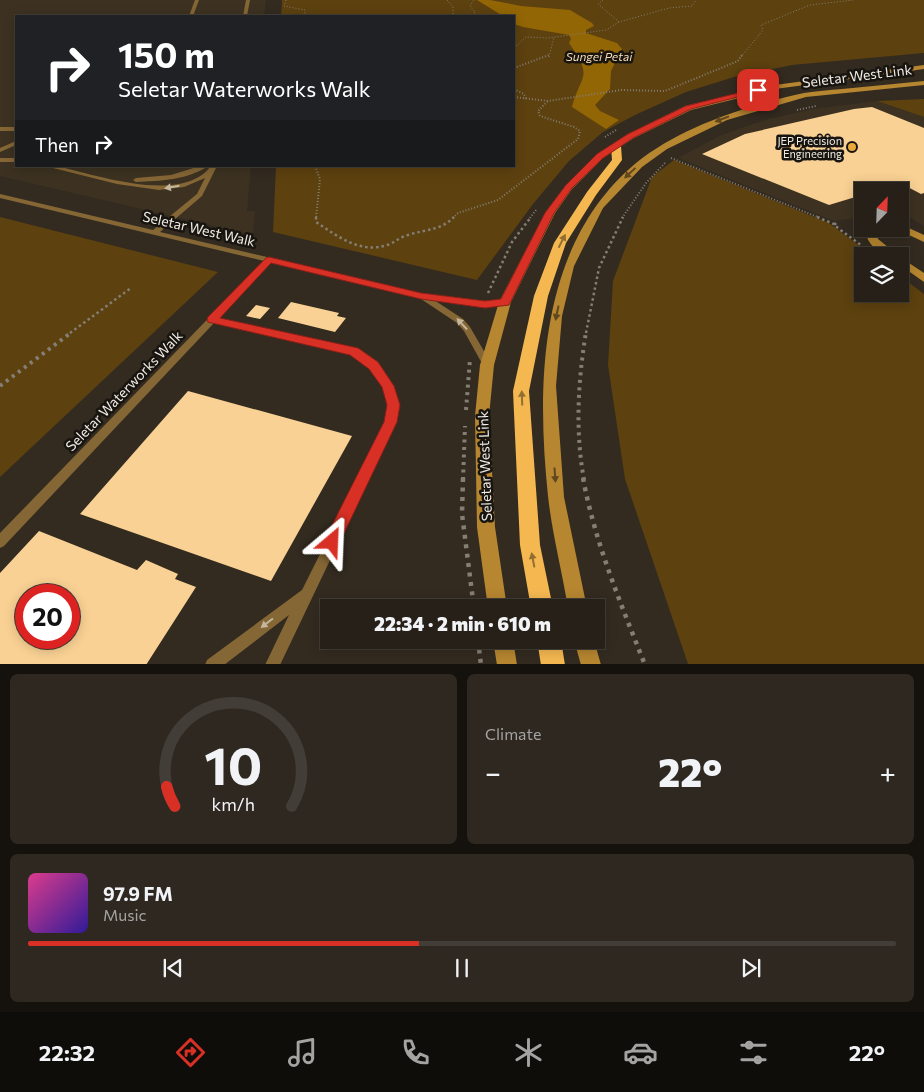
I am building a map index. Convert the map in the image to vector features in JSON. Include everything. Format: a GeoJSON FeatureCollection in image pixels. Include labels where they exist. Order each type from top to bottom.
{"type":"FeatureCollection","features":[{"type":"Feature","properties":{"kind":"highway"},"geometry":{"type":"LineString","coordinates":[[540,599],[530,545],[522,391],[539,303],[560,243],[591,194],[617,160],[618,153],[612,138]]}},
{"type":"Feature","properties":{"kind":"highway"},"geometry":{"type":"LineString","coordinates":[[550,649],[553,664]]}},
{"type":"Feature","properties":{"kind":"main road","name":"Seletar West Link"},"geometry":{"type":"LineString","coordinates":[[497,599],[486,527],[482,416],[487,366],[505,302],[550,213],[569,187],[600,156],[612,138],[653,124],[681,111],[725,97],[775,86],[924,67]]}},
{"type":"Feature","properties":{"kind":"main road","name":"Seletar West Link"},"geometry":{"type":"LineString","coordinates":[[576,599],[556,497],[549,386],[556,316],[569,266],[599,208],[620,183],[639,165],[664,147],[724,118],[805,95],[924,82]]}},
{"type":"Feature","properties":{"kind":"main road"},"geometry":{"type":"LineString","coordinates":[[909,232],[924,239]]}},
{"type":"Feature","properties":{"kind":"main road"},"geometry":{"type":"LineString","coordinates":[[872,238],[881,247]]}},
{"type":"Feature","properties":{"kind":"main road"},"geometry":{"type":"LineString","coordinates":[[909,267],[924,278]]}},
{"type":"Feature","properties":{"kind":"main road"},"geometry":{"type":"LineString","coordinates":[[504,649],[507,664]]}},
{"type":"Feature","properties":{"kind":"main road"},"geometry":{"type":"LineString","coordinates":[[587,649],[591,664]]}},
{"type":"Feature","properties":{"kind":"lane"},"geometry":{"type":"LineString","coordinates":[[191,15],[197,0]]}},
{"type":"Feature","properties":{"kind":"lane"},"geometry":{"type":"LineString","coordinates":[[245,15],[248,0]]}},
{"type":"Feature","properties":{"kind":"lane"},"geometry":{"type":"LineString","coordinates":[[0,129],[15,130]]}},
{"type":"Feature","properties":{"kind":"lane"},"geometry":{"type":"LineString","coordinates":[[0,150],[15,143]]}},
{"type":"Feature","properties":{"kind":"lane"},"geometry":{"type":"LineString","coordinates":[[0,160],[15,160]]}},
{"type":"Feature","properties":{"kind":"lane"},"geometry":{"type":"LineString","coordinates":[[53,167],[161,189],[190,184],[213,169]]}},
{"type":"Feature","properties":{"kind":"lane"},"geometry":{"type":"LineString","coordinates":[[120,181],[158,179],[195,171],[203,167]]}},
{"type":"Feature","properties":{"kind":"lane"},"geometry":{"type":"LineString","coordinates":[[154,233],[200,195],[213,169]]}},
{"type":"Feature","properties":{"kind":"lane","name":"Seletar West Walk"},"geometry":{"type":"LineString","coordinates":[[0,196],[421,296],[484,304],[505,302]]}},
{"type":"Feature","properties":{"kind":"lane","name":"Seletar Waterworks Walk"},"geometry":{"type":"LineString","coordinates":[[0,542],[269,260]]}},
{"type":"Feature","properties":{"kind":"lane","name":"Seletar West Walk"},"geometry":{"type":"LineString","coordinates":[[421,296],[447,310],[460,321],[472,338],[487,366]]}},
{"type":"Feature","properties":{"kind":"lane"},"geometry":{"type":"LineString","coordinates":[[212,320],[354,351],[373,366],[388,386],[394,405],[391,422],[272,664]]}},
{"type":"Feature","properties":{"kind":"lane"},"geometry":{"type":"LineString","coordinates":[[212,664],[306,594]]}},
{"type":"Feature","properties":{"kind":"path"},"geometry":{"type":"LineString","coordinates":[[286,0],[284,6],[305,10],[305,15]]}},
{"type":"Feature","properties":{"kind":"path"},"geometry":{"type":"LineString","coordinates":[[447,0],[453,8],[454,15]]}},
{"type":"Feature","properties":{"kind":"path"},"geometry":{"type":"LineString","coordinates":[[474,0],[470,6],[475,12],[474,15]]}},
{"type":"Feature","properties":{"kind":"path"},"geometry":{"type":"LineString","coordinates":[[603,0],[598,4],[603,7],[609,18],[619,22]]}},
{"type":"Feature","properties":{"kind":"path"},"geometry":{"type":"LineString","coordinates":[[515,47],[526,37],[554,37],[606,30],[619,22],[669,8],[692,6],[696,0]]}},
{"type":"Feature","properties":{"kind":"path"},"geometry":{"type":"LineString","coordinates":[[515,96],[548,101],[614,91],[665,91],[743,57],[752,42],[763,30],[761,25],[807,6],[826,2],[853,0]]}},
{"type":"Feature","properties":{"kind":"path"},"geometry":{"type":"LineString","coordinates":[[515,68],[549,57],[554,37]]}},
{"type":"Feature","properties":{"kind":"path"},"geometry":{"type":"LineString","coordinates":[[515,90],[524,94],[526,99]]}},
{"type":"Feature","properties":{"kind":"path"},"geometry":{"type":"LineString","coordinates":[[314,167],[320,179],[316,222],[341,239],[366,248],[387,245],[406,235],[446,226],[458,213],[498,200],[578,139],[580,131],[574,127],[540,116],[538,111],[548,101]]}},
{"type":"Feature","properties":{"kind":"path"},"geometry":{"type":"LineString","coordinates":[[794,110],[820,105]]}},
{"type":"Feature","properties":{"kind":"path"},"geometry":{"type":"LineString","coordinates":[[645,664],[613,586],[586,492],[578,428],[584,336],[600,265],[625,213],[648,180],[679,153]]}},
{"type":"Feature","properties":{"kind":"path"},"geometry":{"type":"LineString","coordinates":[[671,158],[835,223],[864,247]]}},
{"type":"Feature","properties":{"kind":"path"},"geometry":{"type":"LineString","coordinates":[[484,304],[490,286],[512,242],[540,204]]}},
{"type":"Feature","properties":{"kind":"path"},"geometry":{"type":"LineString","coordinates":[[0,386],[131,288]]}},
{"type":"Feature","properties":{"kind":"path"},"geometry":{"type":"LineString","coordinates":[[472,338],[466,390],[462,514],[473,599]]}},
{"type":"Feature","properties":{"kind":"path"},"geometry":{"type":"LineString","coordinates":[[479,649],[481,664]]}},
{"type":"Feature","properties":{"kind":"shaded area"},"geometry":{"type":"Polygon","coordinates":[[[0,0],[266,0],[264,15],[15,15],[15,167],[251,167],[247,211],[255,211],[253,235],[0,176],[0,0]]]}},
{"type":"Feature","properties":{"kind":"shaded area"},"geometry":{"type":"Polygon","coordinates":[[[282,0],[924,0],[924,53],[792,65],[734,77],[686,92],[635,115],[603,132],[569,161],[533,204],[477,280],[273,232],[276,167],[515,167],[515,15],[281,15],[282,0]]]}},
{"type":"Feature","properties":{"kind":"shaded area"},"geometry":{"type":"Polygon","coordinates":[[[924,99],[924,117],[877,101],[924,99]]]}},
{"type":"Feature","properties":{"kind":"shaded area"},"geometry":{"type":"Polygon","coordinates":[[[877,101],[924,117],[924,226],[909,217],[909,182],[854,182],[854,218],[834,221],[678,158],[719,136],[765,120],[813,109],[877,101]]]}},
{"type":"Feature","properties":{"kind":"shaded area"},"geometry":{"type":"Polygon","coordinates":[[[674,160],[829,223],[861,247],[854,247],[854,302],[909,302],[909,283],[924,294],[924,664],[688,664],[625,479],[608,365],[613,281],[652,177],[674,160]]]}},
{"type":"Feature","properties":{"kind":"shaded area"},"geometry":{"type":"Polygon","coordinates":[[[0,217],[218,272],[0,477],[0,217]]]}},
{"type":"Feature","properties":{"kind":"water","name":"Sungei Petai"},"geometry":{"type":"Polygon","coordinates":[[[477,0],[570,10],[592,23],[594,26],[586,30],[586,33],[617,43],[622,49],[611,71],[610,89],[595,105],[600,111],[619,120],[606,129],[572,107],[582,81],[583,70],[577,55],[569,43],[571,39],[569,35],[523,27],[515,24],[515,15],[501,15],[477,0]]]}},
{"type":"Feature","properties":{"kind":"building"},"geometry":{"type":"Polygon","coordinates":[[[872,107],[924,128],[924,193],[921,194],[909,188],[909,182],[854,182],[854,197],[829,205],[702,154],[745,134],[854,109],[872,107]]]}},
{"type":"Feature","properties":{"kind":"building"},"geometry":{"type":"Polygon","coordinates":[[[291,302],[339,313],[337,316],[346,318],[335,332],[278,318],[291,302]]]}},
{"type":"Feature","properties":{"kind":"building"},"geometry":{"type":"Polygon","coordinates":[[[256,305],[270,308],[260,319],[246,316],[256,305]]]}},
{"type":"Feature","properties":{"kind":"building"},"geometry":{"type":"Polygon","coordinates":[[[188,391],[352,436],[271,581],[80,514],[188,391]]]}},
{"type":"Feature","properties":{"kind":"building"},"geometry":{"type":"Polygon","coordinates":[[[39,531],[137,570],[146,560],[178,574],[175,579],[196,587],[147,664],[0,664],[0,573],[39,531]]]}},
{"type":"Feature","properties":{"kind":"place","name":"JEP Precision Engineering"},"geometry":{"type":"Point","coordinates":[852,147]}},
{"type":"Feature","properties":{"kind":"route"},"geometry":{"type":"LineString","coordinates":[[332,542],[391,422],[394,405],[388,386],[373,366],[354,351],[212,320],[269,260],[421,296],[485,304],[505,302],[550,213],[569,187],[600,156],[660,120],[688,108],[758,90]]}}]}
